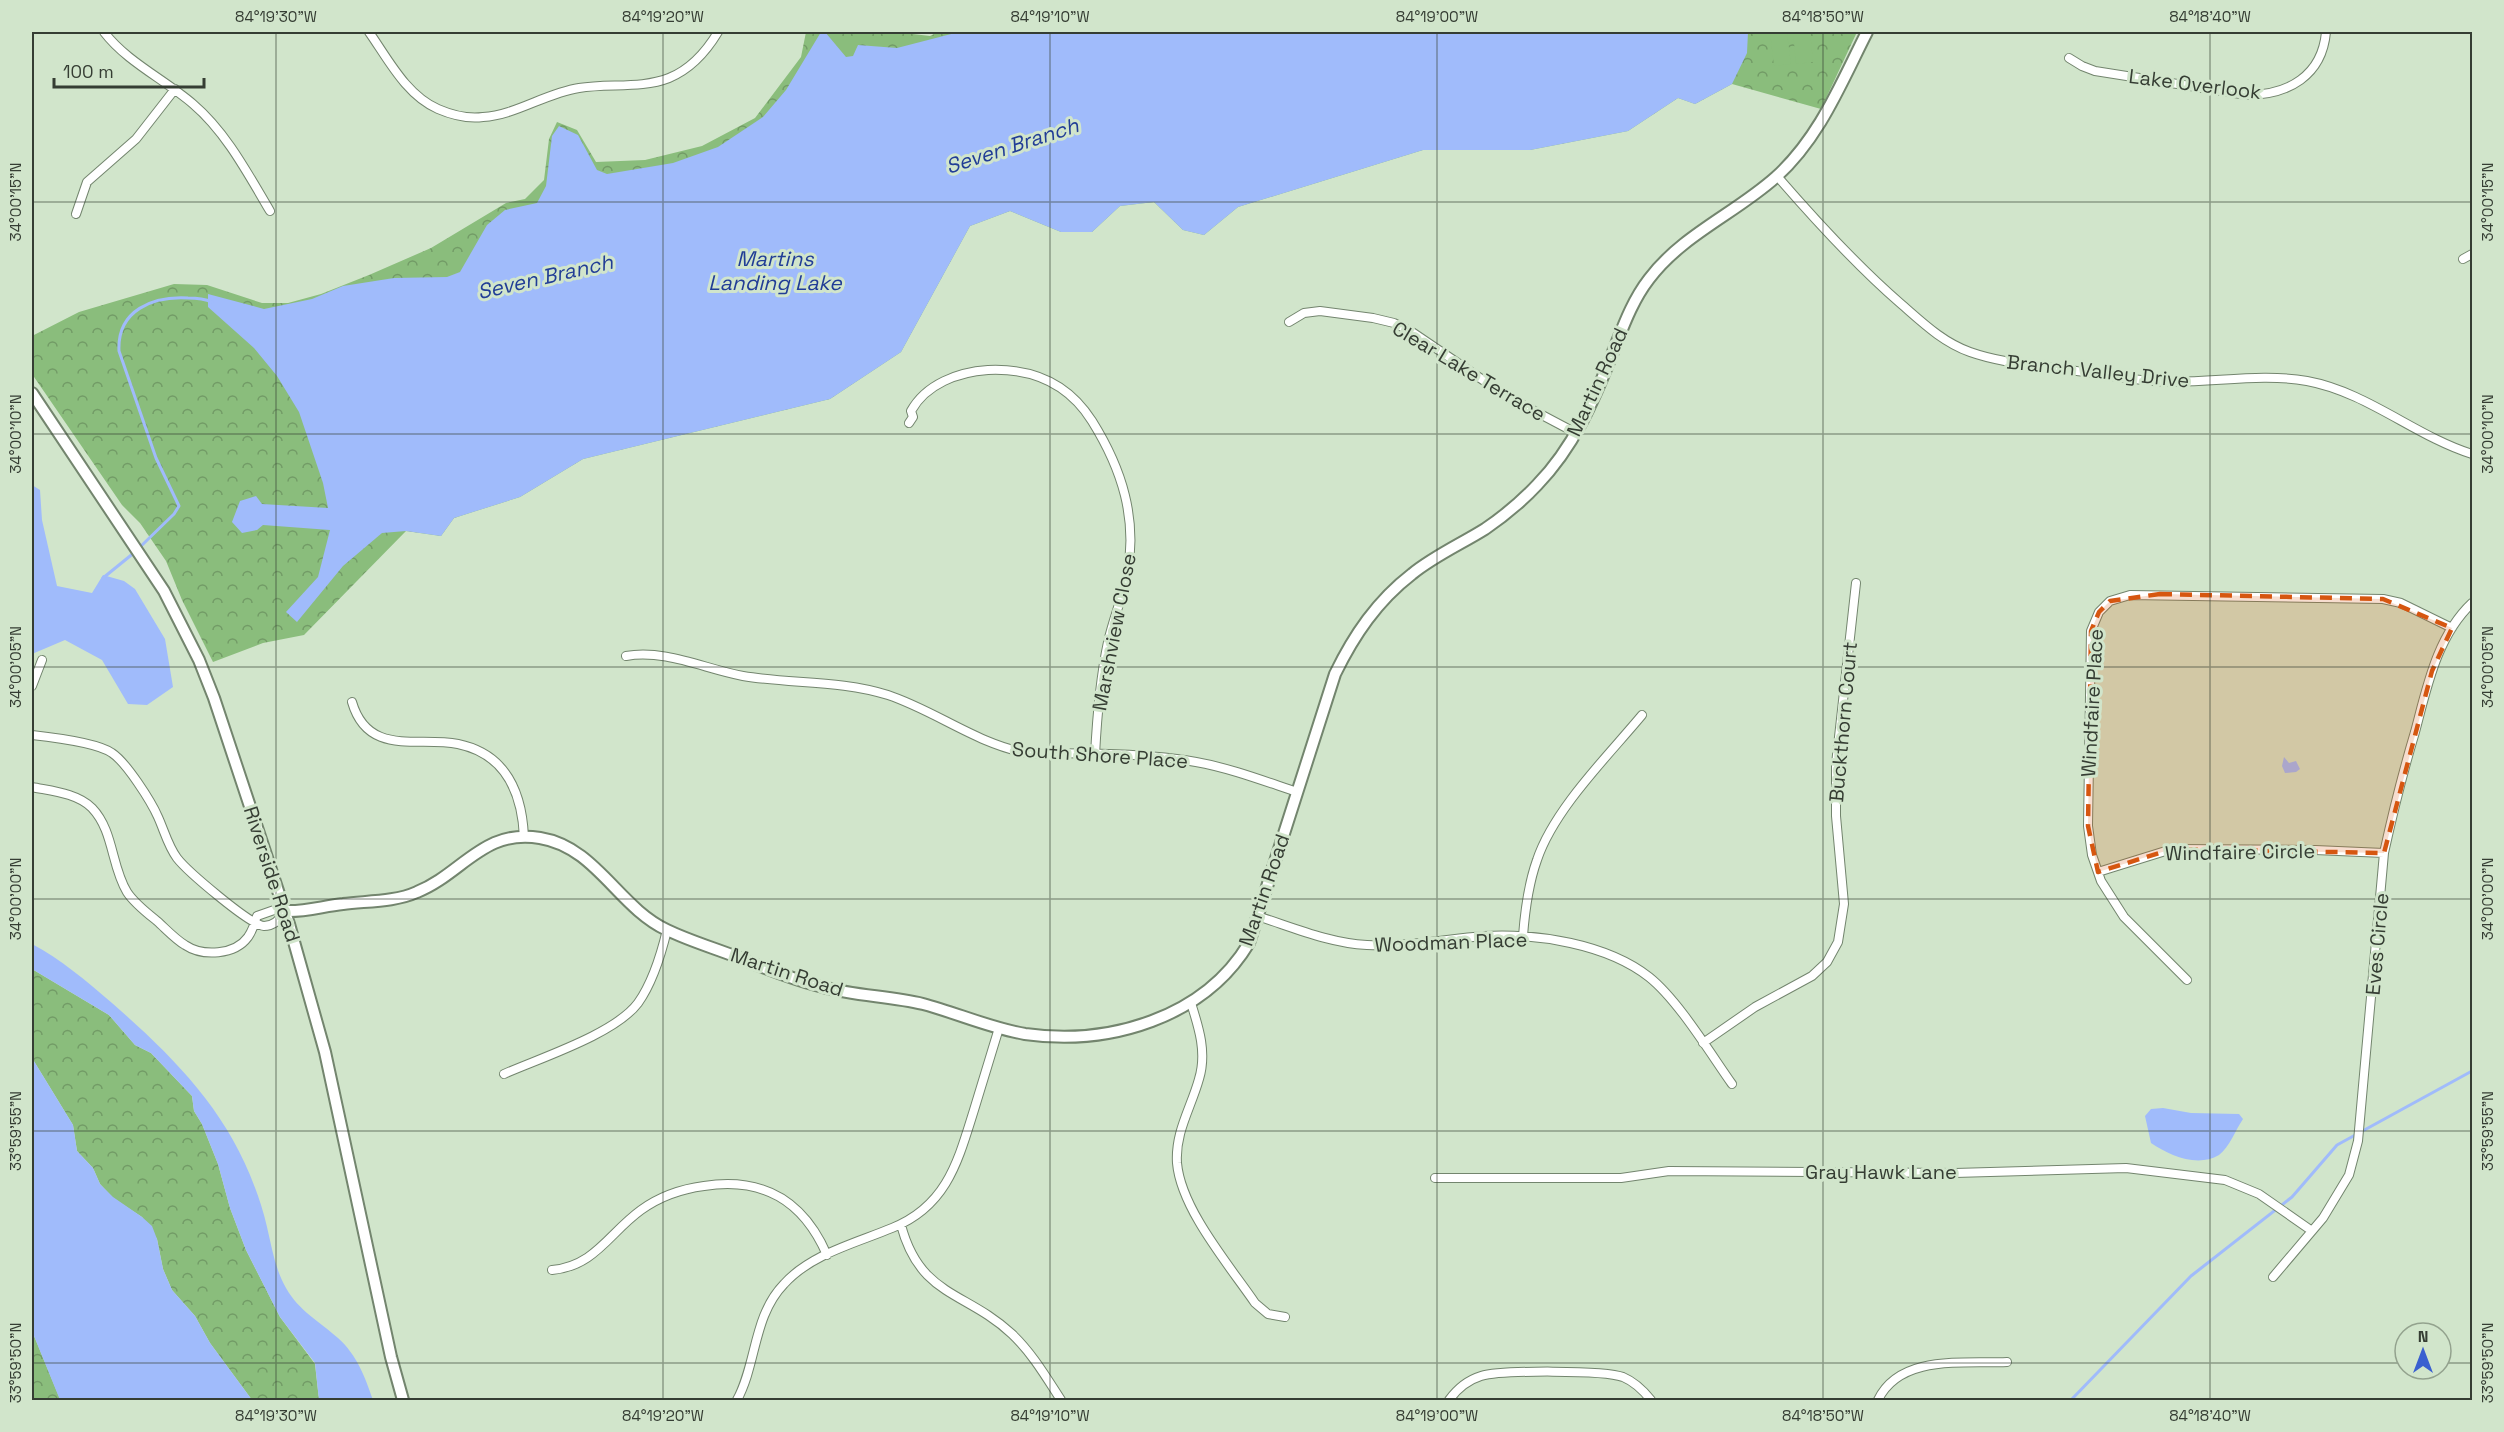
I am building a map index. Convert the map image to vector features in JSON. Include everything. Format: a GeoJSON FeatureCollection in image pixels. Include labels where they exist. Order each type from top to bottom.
{"type":"FeatureCollection","features":[{"type":"Feature","properties":{"kind":"street"},"geometry":{"type":"LineString","coordinates":[[104,32],[131,59],[175,89],[213,124],[270,211]]}},
{"type":"Feature","properties":{"kind":"street"},"geometry":{"type":"LineString","coordinates":[[369,32],[403,81],[416,95],[437,109],[462,117],[481,118],[499,115],[552,94],[577,88],[640,84],[670,77],[699,58],[718,32]]}},
{"type":"Feature","properties":{"kind":"street","name":"Martin Road"},"geometry":{"type":"LineString","coordinates":[[285,911],[310,910],[415,893],[439,881],[484,846],[504,839],[524,837],[552,840],[577,851],[631,906],[667,930],[820,987],[921,1004],[999,1028],[1046,1036],[1093,1035],[1154,1022],[1191,1003],[1236,964],[1249,943],[1335,674],[1350,644],[1368,617],[1388,594],[1412,574],[1487,527],[1520,502],[1552,468],[1576,433],[1593,402],[1631,309],[1650,277],[1678,249],[1777,176],[1804,148],[1826,115],[1867,32]]}},
{"type":"Feature","properties":{"kind":"street","name":"Lake Overlook"},"geometry":{"type":"LineString","coordinates":[[2068,58],[2095,71],[2247,95],[2266,95],[2284,90],[2311,71],[2319,58],[2326,32]]}},
{"type":"Feature","properties":{"kind":"street"},"geometry":{"type":"LineString","coordinates":[[76,214],[87,182],[136,139],[175,89]]}},
{"type":"Feature","properties":{"kind":"street","name":"Branch Valley Drive"},"geometry":{"type":"LineString","coordinates":[[1777,176],[1828,235],[1866,273],[1932,331],[1970,352],[2001,361],[2153,381],[2197,382],[2270,378],[2309,381],[2356,397],[2429,437],[2472,454]]}},
{"type":"Feature","properties":{"kind":"street"},"geometry":{"type":"LineString","coordinates":[[2463,259],[2472,254]]}},
{"type":"Feature","properties":{"kind":"street","name":"Clear Lake Terrace"},"geometry":{"type":"LineString","coordinates":[[1289,322],[1304,314],[1320,311],[1394,323],[1412,332],[1508,397],[1576,433]]}},
{"type":"Feature","properties":{"kind":"street","name":"Marshview Close"},"geometry":{"type":"LineString","coordinates":[[909,423],[913,417],[911,411],[917,399],[944,381],[976,371],[1017,371],[1044,378],[1068,392],[1084,408],[1106,443],[1118,467],[1126,492],[1131,544],[1126,576],[1102,672],[1095,755]]}},
{"type":"Feature","properties":{"kind":"street","name":"Riverside Road"},"geometry":{"type":"LineString","coordinates":[[32,393],[157,579],[182,623],[214,698],[285,911],[325,1052],[402,1401]]}},
{"type":"Feature","properties":{"kind":"street","name":"Buckthorn Court"},"geometry":{"type":"LineString","coordinates":[[1703,1043],[1755,1007],[1812,976],[1827,962],[1838,942],[1844,904],[1836,816],[1836,764],[1856,583]]}},
{"type":"Feature","properties":{"kind":"street","name":"Windfaire Place"},"geometry":{"type":"LineString","coordinates":[[2187,980],[2124,916],[2098,872],[2092,855],[2088,826],[2090,660],[2091,631],[2099,612],[2110,602],[2130,595],[2383,599],[2401,603],[2452,628]]}},
{"type":"Feature","properties":{"kind":"street","name":"Eves Circle"},"geometry":{"type":"LineString","coordinates":[[2273,1277],[2323,1218],[2349,1175],[2358,1141],[2384,853],[2394,806],[2432,671],[2452,628],[2472,603]]}},
{"type":"Feature","properties":{"kind":"street","name":"South Shore Place"},"geometry":{"type":"LineString","coordinates":[[626,656],[652,654],[744,676],[862,688],[912,704],[1006,749],[1027,753],[1154,757],[1196,762],[1234,771],[1297,792]]}},
{"type":"Feature","properties":{"kind":"street"},"geometry":{"type":"LineString","coordinates":[[32,686],[42,660]]}},
{"type":"Feature","properties":{"kind":"street"},"geometry":{"type":"LineString","coordinates":[[352,702],[355,713],[362,723],[383,737],[407,743],[458,744],[475,749],[492,760],[506,774],[518,794],[523,813],[524,837]]}},
{"type":"Feature","properties":{"kind":"street"},"geometry":{"type":"LineString","coordinates":[[1522,936],[1529,883],[1547,836],[1565,808],[1642,715]]}},
{"type":"Feature","properties":{"kind":"street"},"geometry":{"type":"LineString","coordinates":[[32,735],[89,745],[112,753],[140,786],[156,813],[177,858],[207,886],[255,922],[264,926],[281,919],[285,911],[278,909],[257,916],[255,922],[249,936],[240,944],[224,952],[212,953],[186,946],[127,892],[105,830],[99,817],[90,806],[62,793],[32,787]]}},
{"type":"Feature","properties":{"kind":"street","name":"Windfaire Circle"},"geometry":{"type":"LineString","coordinates":[[2098,872],[2172,849],[2384,853]]}},
{"type":"Feature","properties":{"kind":"street","name":"Woodman Place"},"geometry":{"type":"LineString","coordinates":[[1257,916],[1323,937],[1366,945],[1404,945],[1485,936],[1522,936],[1558,941],[1609,954],[1632,964],[1664,991],[1732,1084]]}},
{"type":"Feature","properties":{"kind":"street"},"geometry":{"type":"LineString","coordinates":[[504,1074],[607,1030],[627,1015],[649,986],[667,930]]}},
{"type":"Feature","properties":{"kind":"street"},"geometry":{"type":"LineString","coordinates":[[1191,1003],[1201,1036],[1203,1059],[1199,1080],[1179,1137],[1177,1163],[1182,1187],[1190,1207],[1255,1303],[1268,1314],[1285,1317]]}},
{"type":"Feature","properties":{"kind":"street"},"geometry":{"type":"LineString","coordinates":[[737,1401],[746,1378],[760,1323],[771,1299],[795,1273],[827,1255],[901,1225],[932,1202],[953,1173],[999,1028]]}},
{"type":"Feature","properties":{"kind":"street","name":"Gray Hawk Lane"},"geometry":{"type":"LineString","coordinates":[[1435,1178],[1621,1178],[1669,1172],[1955,1173],[2126,1168],[2225,1180],[2259,1194],[2312,1231]]}},
{"type":"Feature","properties":{"kind":"street"},"geometry":{"type":"LineString","coordinates":[[552,1270],[569,1268],[583,1262],[639,1211],[659,1198],[687,1188],[720,1183],[754,1186],[786,1200],[810,1224],[827,1255]]}},
{"type":"Feature","properties":{"kind":"street"},"geometry":{"type":"LineString","coordinates":[[901,1225],[904,1237],[920,1268],[946,1292],[999,1323],[1011,1333],[1036,1362],[1061,1401]]}},
{"type":"Feature","properties":{"kind":"street"},"geometry":{"type":"LineString","coordinates":[[1878,1401],[1888,1385],[1897,1377],[1917,1367],[2007,1362]]}},
{"type":"Feature","properties":{"kind":"street"},"geometry":{"type":"LineString","coordinates":[[1449,1401],[1456,1391],[1472,1380],[1492,1374],[1599,1372],[1624,1377],[1643,1390],[1651,1401]]}},
{"type":"Feature","properties":{"kind":"highlighted area"},"geometry":{"type":"Polygon","coordinates":[[[2160,594],[2383,599],[2452,628],[2432,671],[2384,853],[2172,849],[2098,872],[2088,826],[2091,631],[2099,612],[2110,601],[2160,594]]]}},
{"type":"Feature","properties":{"kind":"green space","name":"Martins Landing Lake"},"geometry":{"type":"Polygon","coordinates":[[[806,32],[896,32],[930,36],[938,32],[1857,32],[1821,109],[1732,84],[1695,104],[1678,98],[1628,131],[1530,150],[1423,150],[1238,207],[1204,235],[1183,230],[1154,202],[1120,206],[1092,232],[1061,232],[1010,211],[970,226],[901,352],[830,399],[583,459],[520,497],[454,518],[441,536],[406,531],[304,635],[263,643],[213,662],[182,600],[166,561],[140,523],[122,505],[32,374],[32,336],[79,312],[174,284],[207,285],[262,303],[288,303],[321,294],[369,275],[431,248],[506,203],[525,199],[544,180],[549,139],[557,122],[577,130],[596,162],[645,160],[702,146],[755,118],[801,57],[806,32]]]}},
{"type":"Feature","properties":{"kind":"green space"},"geometry":{"type":"Polygon","coordinates":[[[1770,32],[1787,32],[1791,64],[1774,66],[1770,32]]]}},
{"type":"Feature","properties":{"kind":"green space"},"geometry":{"type":"Polygon","coordinates":[[[1793,32],[1810,32],[1813,62],[1796,64],[1793,32]]]}},
{"type":"Feature","properties":{"kind":"green space"},"geometry":{"type":"Polygon","coordinates":[[[32,969],[109,1015],[135,1045],[151,1053],[192,1096],[194,1111],[202,1124],[218,1164],[230,1208],[246,1250],[280,1317],[315,1364],[319,1400],[252,1400],[210,1343],[195,1316],[172,1290],[163,1269],[157,1239],[142,1217],[113,1198],[100,1184],[93,1168],[77,1151],[73,1125],[32,1058],[32,969]]]}},
{"type":"Feature","properties":{"kind":"green space"},"geometry":{"type":"Polygon","coordinates":[[[32,1331],[60,1399],[60,1400],[32,1400],[32,1331]]]}},
{"type":"Feature","properties":{"kind":"water","name":"Martins Landing Lake"},"geometry":{"type":"Polygon","coordinates":[[[821,32],[825,32],[846,57],[853,56],[858,45],[897,48],[959,32],[1748,32],[1747,53],[1732,84],[1695,104],[1678,98],[1628,131],[1530,150],[1423,150],[1238,207],[1204,235],[1183,230],[1154,202],[1120,206],[1092,232],[1061,232],[1010,211],[970,226],[901,352],[830,399],[583,459],[520,497],[454,518],[441,536],[406,531],[382,533],[343,566],[297,622],[286,612],[318,577],[330,530],[263,525],[257,530],[242,533],[232,522],[240,501],[256,496],[262,504],[328,508],[323,483],[299,412],[277,376],[254,348],[208,307],[208,294],[264,309],[312,299],[343,286],[394,278],[447,277],[460,272],[487,225],[505,210],[537,203],[546,186],[552,136],[559,126],[578,135],[597,170],[607,174],[673,163],[718,147],[763,117],[786,90],[821,32]]]}},
{"type":"Feature","properties":{"kind":"water"},"geometry":{"type":"Polygon","coordinates":[[[32,485],[40,490],[42,520],[57,586],[92,593],[103,575],[124,581],[135,589],[165,639],[173,687],[147,705],[128,704],[102,660],[65,640],[32,654],[32,485]]]}},
{"type":"Feature","properties":{"kind":"water"},"geometry":{"type":"Polygon","coordinates":[[[2284,757],[2289,763],[2296,761],[2300,769],[2296,772],[2285,773],[2282,766],[2284,757]]]}},
{"type":"Feature","properties":{"kind":"water"},"geometry":{"type":"Polygon","coordinates":[[[32,944],[53,956],[112,1003],[154,1041],[192,1081],[209,1103],[238,1149],[250,1175],[264,1214],[276,1266],[282,1281],[291,1296],[303,1309],[345,1345],[355,1359],[373,1400],[319,1400],[315,1363],[280,1317],[246,1250],[230,1208],[218,1164],[202,1124],[194,1111],[192,1096],[151,1053],[135,1045],[109,1015],[32,969],[32,944]]]}},
{"type":"Feature","properties":{"kind":"water"},"geometry":{"type":"Polygon","coordinates":[[[32,1058],[73,1125],[77,1151],[93,1168],[100,1184],[113,1197],[152,1226],[163,1269],[172,1290],[195,1316],[210,1343],[252,1400],[60,1400],[32,1331],[32,1058]]]}},
{"type":"Feature","properties":{"kind":"water"},"geometry":{"type":"Polygon","coordinates":[[[2163,1108],[2191,1113],[2239,1114],[2243,1119],[2223,1152],[2210,1159],[2193,1160],[2166,1152],[2151,1143],[2145,1116],[2151,1109],[2163,1108]]]}},
{"type":"Feature","properties":{"kind":"waterway","name":"Seven Branch"},"geometry":{"type":"LineString","coordinates":[[139,548],[174,514],[179,506],[156,458],[119,351],[120,337],[124,325],[131,316],[150,303],[175,298],[197,298],[212,302]]}},
{"type":"Feature","properties":{"kind":"waterway","name":"Seven Branch"},"geometry":{"type":"LineString","coordinates":[[103,578],[135,552]]}},
{"type":"Feature","properties":{"kind":"waterway"},"geometry":{"type":"LineString","coordinates":[[2071,1400],[2191,1276],[2292,1197],[2337,1145],[2472,1071]]}}]}
